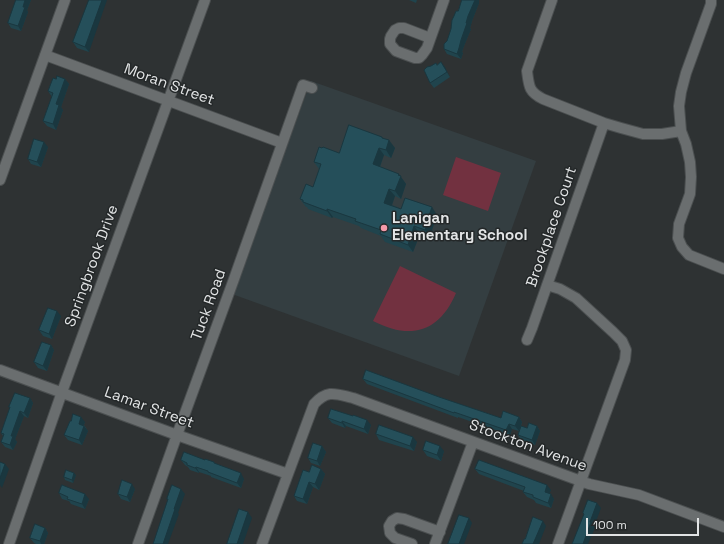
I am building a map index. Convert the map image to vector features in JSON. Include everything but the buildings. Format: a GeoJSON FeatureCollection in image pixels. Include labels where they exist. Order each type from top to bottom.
{"type":"FeatureCollection","features":[{"type":"Feature","properties":{"kind":"street"},"geometry":{"type":"LineString","coordinates":[[0,180],[65,0]]}},
{"type":"Feature","properties":{"kind":"street","name":"Springbrook Drive"},"geometry":{"type":"LineString","coordinates":[[9,544],[62,392],[204,0]]}},
{"type":"Feature","properties":{"kind":"street"},"geometry":{"type":"LineString","coordinates":[[430,38],[444,0]]}},
{"type":"Feature","properties":{"kind":"street"},"geometry":{"type":"LineString","coordinates":[[552,0],[527,71],[528,82],[535,95],[604,123],[643,134],[662,134],[681,131]]}},
{"type":"Feature","properties":{"kind":"street"},"geometry":{"type":"LineString","coordinates":[[711,0],[711,4],[686,73],[679,106],[681,131],[690,162],[691,177],[690,194],[680,224],[678,238],[682,247],[689,255],[724,269]]}},
{"type":"Feature","properties":{"kind":"street","name":"Moran Street"},"geometry":{"type":"LineString","coordinates":[[45,56],[282,143]]}},
{"type":"Feature","properties":{"kind":"street","name":"Tuck Road"},"geometry":{"type":"LineString","coordinates":[[138,544],[303,85],[312,88]]}},
{"type":"Feature","properties":{"kind":"street","name":"Brookplace Court"},"geometry":{"type":"LineString","coordinates":[[527,340],[604,123]]}},
{"type":"Feature","properties":{"kind":"street"},"geometry":{"type":"LineString","coordinates":[[547,285],[560,289],[576,298],[613,332],[622,342],[626,350],[625,360],[558,544]]}},
{"type":"Feature","properties":{"kind":"street","name":"Lamar Street"},"geometry":{"type":"LineString","coordinates":[[0,370],[288,474]]}},
{"type":"Feature","properties":{"kind":"street","name":"Stockton Avenue"},"geometry":{"type":"LineString","coordinates":[[288,474],[314,404],[322,396],[333,394],[353,398],[581,481],[639,495],[724,527]]}},
{"type":"Feature","properties":{"kind":"street"},"geometry":{"type":"LineString","coordinates":[[436,544],[473,442]]}},
{"type":"Feature","properties":{"kind":"street"},"geometry":{"type":"LineString","coordinates":[[266,543],[288,474]]}},
{"type":"Feature","properties":{"kind":"street"},"geometry":{"type":"LineString","coordinates":[[412,544],[395,538],[390,533],[389,526],[392,521],[397,518],[404,518],[440,532]]}},
{"type":"Feature","properties":{"kind":"shaded area","name":"Lanigan Elementary School"},"geometry":{"type":"Polygon","coordinates":[[[311,81],[536,161],[459,376],[232,294],[311,81]]]}},
{"type":"Feature","properties":{"kind":"shaded area"},"geometry":{"type":"Polygon","coordinates":[[[456,157],[501,173],[488,211],[443,195],[456,157]]]}},
{"type":"Feature","properties":{"kind":"shaded area"},"geometry":{"type":"Polygon","coordinates":[[[400,266],[456,293],[441,317],[422,329],[411,331],[399,330],[386,327],[373,321],[400,266]]]}},
{"type":"Feature","properties":{"kind":"place","name":"Lanigan Elementary School"},"geometry":{"type":"Point","coordinates":[384,228]}}]}
